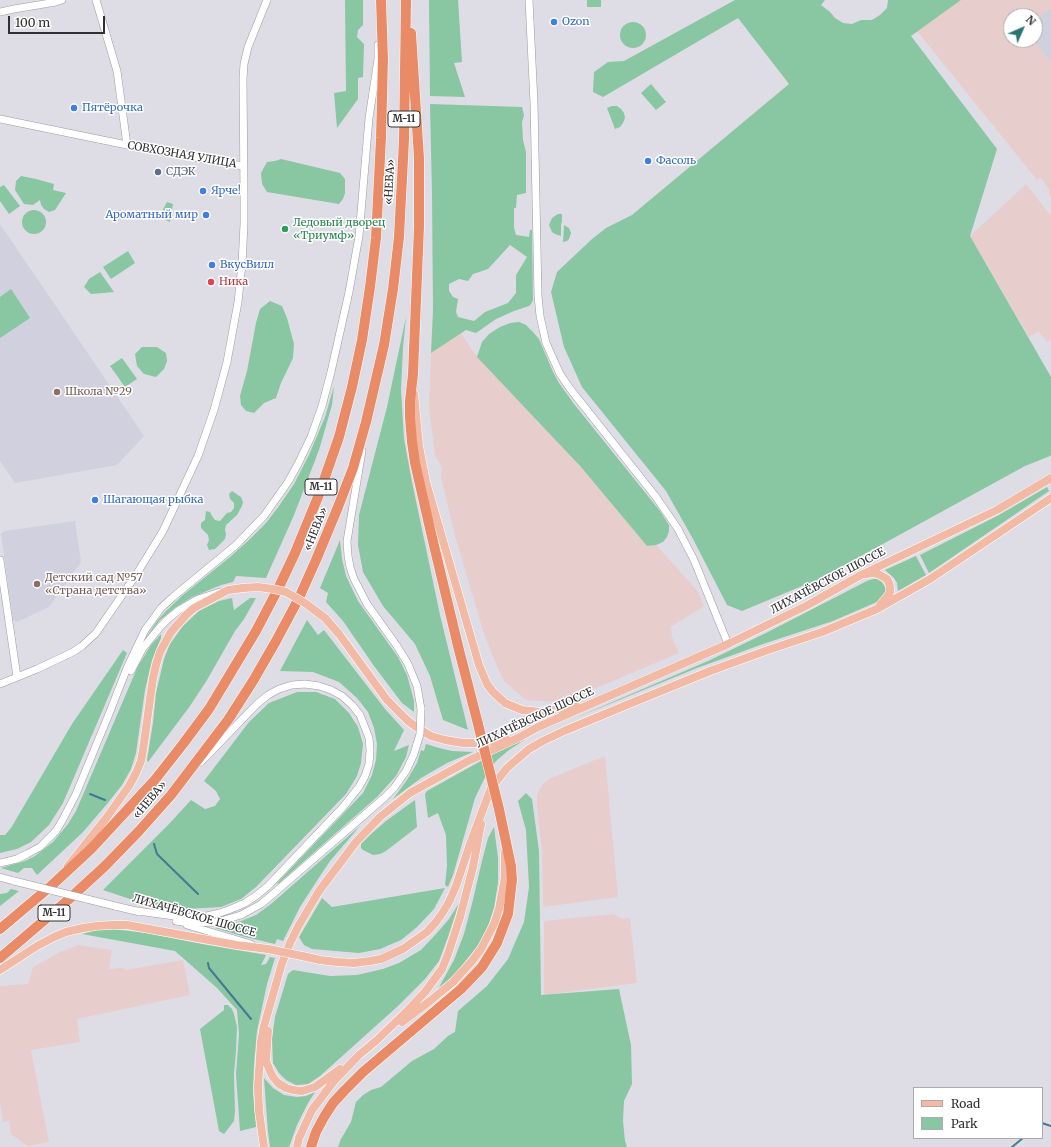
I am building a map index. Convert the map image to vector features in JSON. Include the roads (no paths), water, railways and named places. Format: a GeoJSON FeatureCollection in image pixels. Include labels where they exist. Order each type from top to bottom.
{"type":"FeatureCollection","features":[{"type":"Feature","properties":{"kind":"highway","name":"«НЕВА»"},"geometry":{"type":"LineString","coordinates":[[0,958],[68,900],[140,831],[171,795],[228,720],[253,681],[286,623],[336,514],[366,422],[384,345],[393,289],[399,237],[404,140],[406,0]]}},
{"type":"Feature","properties":{"kind":"highway"},"geometry":{"type":"LineString","coordinates":[[311,1147],[316,1132],[324,1117],[333,1103],[344,1091],[363,1072],[461,989],[482,967],[502,932],[508,914],[512,880],[506,838],[457,642],[415,463],[410,418],[420,227],[419,158],[409,0]]}},
{"type":"Feature","properties":{"kind":"highway","name":"«НЕВА»"},"geometry":{"type":"LineString","coordinates":[[0,929],[51,886],[91,849],[154,781],[209,709],[256,631],[278,589],[318,497],[339,436],[352,387],[362,340],[370,287],[376,238],[381,138],[383,59],[381,4]]}},
{"type":"Feature","properties":{"kind":"main road"},"geometry":{"type":"LineString","coordinates":[[413,374],[419,446],[426,482],[479,665],[487,684],[505,703],[530,712],[540,712],[578,706],[602,699]]}},
{"type":"Feature","properties":{"kind":"main road","name":"ЛИХАЧЁВСКОЕ ШОССЕ"},"geometry":{"type":"LineString","coordinates":[[264,1147],[259,1111],[258,1086],[261,1042],[264,1026],[282,963],[299,925],[323,886],[356,842],[380,817],[410,793],[470,760],[538,727],[728,644],[806,606],[862,575],[996,510],[1051,478]]}},
{"type":"Feature","properties":{"kind":"main road"},"geometry":{"type":"LineString","coordinates":[[0,970],[54,937],[78,929],[113,925],[127,926],[236,945],[267,948],[320,960],[354,963],[381,959],[403,949],[427,932],[436,922],[454,891],[491,788],[499,776],[529,749],[564,731],[710,671],[822,632],[877,609],[930,579],[1051,498]]}},
{"type":"Feature","properties":{"kind":"main road"},"geometry":{"type":"LineString","coordinates":[[862,575],[872,573],[878,574],[887,579],[889,583],[890,592],[877,609]]}},
{"type":"Feature","properties":{"kind":"main road"},"geometry":{"type":"LineString","coordinates":[[51,886],[107,817],[136,774],[143,750],[156,664],[160,652],[171,632],[186,614],[194,608],[228,590],[258,587],[273,589],[286,592],[306,603],[325,618],[339,634],[375,684],[398,711],[408,721],[431,736],[464,744],[482,743],[503,740],[538,727]]}},
{"type":"Feature","properties":{"kind":"main road"},"geometry":{"type":"LineString","coordinates":[[377,1040],[425,992],[442,969],[454,937],[464,903],[473,868],[486,799]]}},
{"type":"Feature","properties":{"kind":"main road"},"geometry":{"type":"LineString","coordinates":[[270,1004],[266,1061],[273,1077],[278,1083],[293,1090],[302,1091],[315,1087],[440,993],[463,972],[481,949],[494,924],[499,909],[505,877],[506,838]]}},
{"type":"Feature","properties":{"kind":"main road"},"geometry":{"type":"LineString","coordinates":[[297,1147],[299,1138],[312,1110],[334,1081],[359,1055]]}},
{"type":"Feature","properties":{"kind":"street"},"geometry":{"type":"LineString","coordinates":[[0,12],[14,8],[62,0]]}},
{"type":"Feature","properties":{"kind":"street"},"geometry":{"type":"LineString","coordinates":[[96,0],[117,71],[127,145]]}},
{"type":"Feature","properties":{"kind":"street","name":"СОВХОЗНАЯ УЛИЦА"},"geometry":{"type":"LineString","coordinates":[[0,119],[127,145],[243,166],[242,79],[244,64],[248,47],[267,0]]}},
{"type":"Feature","properties":{"kind":"street"},"geometry":{"type":"LineString","coordinates":[[529,0],[534,103],[538,296],[540,316],[546,344],[560,374],[571,390],[656,497],[678,529],[694,560],[728,644]]}},
{"type":"Feature","properties":{"kind":"street"},"geometry":{"type":"LineString","coordinates":[[0,863],[17,859],[40,847],[56,830],[69,808],[138,643],[153,619],[173,597],[236,545],[259,522],[288,482],[311,437],[322,406],[331,372],[349,292],[359,236],[368,118],[378,59],[381,4]]}},
{"type":"Feature","properties":{"kind":"street"},"geometry":{"type":"LineString","coordinates":[[0,684],[73,652],[96,633],[136,575],[163,531],[198,456],[214,410],[225,369],[238,302],[242,264],[244,224],[243,166]]}},
{"type":"Feature","properties":{"kind":"street"},"geometry":{"type":"LineString","coordinates":[[168,919],[189,923],[217,922],[240,915],[261,904],[279,890],[394,788],[406,771],[418,744],[421,709],[418,691],[413,675],[403,655],[373,613],[359,589],[352,573],[348,556],[347,541],[349,526],[366,422]]}},
{"type":"Feature","properties":{"kind":"street"},"geometry":{"type":"LineString","coordinates":[[0,560],[17,677]]}},
{"type":"Feature","properties":{"kind":"street"},"geometry":{"type":"LineString","coordinates":[[109,714],[137,659],[152,636],[160,627],[179,610],[198,599],[210,594],[228,590]]}},
{"type":"Feature","properties":{"kind":"street"},"geometry":{"type":"LineString","coordinates":[[137,911],[198,918],[231,909],[245,902],[268,886],[338,813],[359,787],[369,764],[369,738],[360,715],[342,696],[332,690],[305,684],[279,688],[268,695],[241,719],[171,795]]}},
{"type":"Feature","properties":{"kind":"street","name":"ЛИХАЧЁВСКОЕ ШОССЕ"},"geometry":{"type":"LineString","coordinates":[[0,878],[168,919],[214,934],[267,948]]}},
{"type":"Feature","properties":{"kind":"waterway"},"geometry":{"type":"LineString","coordinates":[[90,794],[105,800]]}},
{"type":"Feature","properties":{"kind":"waterway"},"geometry":{"type":"LineString","coordinates":[[154,844],[157,854],[198,894]]}},
{"type":"Feature","properties":{"kind":"waterway"},"geometry":{"type":"LineString","coordinates":[[208,963],[209,968],[251,1019]]}},
{"type":"Feature","properties":{"kind":"waterway"},"geometry":{"type":"LineString","coordinates":[[1043,1123],[1051,1126]]}},
{"type":"Feature","properties":{"kind":"waterway"},"geometry":{"type":"LineString","coordinates":[[1012,1147],[1022,1139]]}},
{"type":"Feature","properties":{"kind":"place","name":"Ozon"},"geometry":{"type":"Point","coordinates":[554,22]}},
{"type":"Feature","properties":{"kind":"place","name":"Пятёрочка"},"geometry":{"type":"Point","coordinates":[74,108]}},
{"type":"Feature","properties":{"kind":"place","name":"Фасоль"},"geometry":{"type":"Point","coordinates":[648,161]}},
{"type":"Feature","properties":{"kind":"place","name":"СДЭК"},"geometry":{"type":"Point","coordinates":[158,172]}},
{"type":"Feature","properties":{"kind":"place","name":"Ярче!"},"geometry":{"type":"Point","coordinates":[203,191]}},
{"type":"Feature","properties":{"kind":"place","name":"Ароматный мир"},"geometry":{"type":"Point","coordinates":[206,215]}},
{"type":"Feature","properties":{"kind":"place","name":"Ледовый дворец «Триумф»"},"geometry":{"type":"Point","coordinates":[285,229]}},
{"type":"Feature","properties":{"kind":"place","name":"ВкусВилл"},"geometry":{"type":"Point","coordinates":[212,265]}},
{"type":"Feature","properties":{"kind":"place","name":"Ника"},"geometry":{"type":"Point","coordinates":[211,282]}},
{"type":"Feature","properties":{"kind":"place","name":"Школа №29"},"geometry":{"type":"Point","coordinates":[57,392]}},
{"type":"Feature","properties":{"kind":"place","name":"Шагающая рыбка"},"geometry":{"type":"Point","coordinates":[95,500]}},
{"type":"Feature","properties":{"kind":"place","name":"Детский сад №57 «Страна детства»"},"geometry":{"type":"Point","coordinates":[37,584]}}]}
